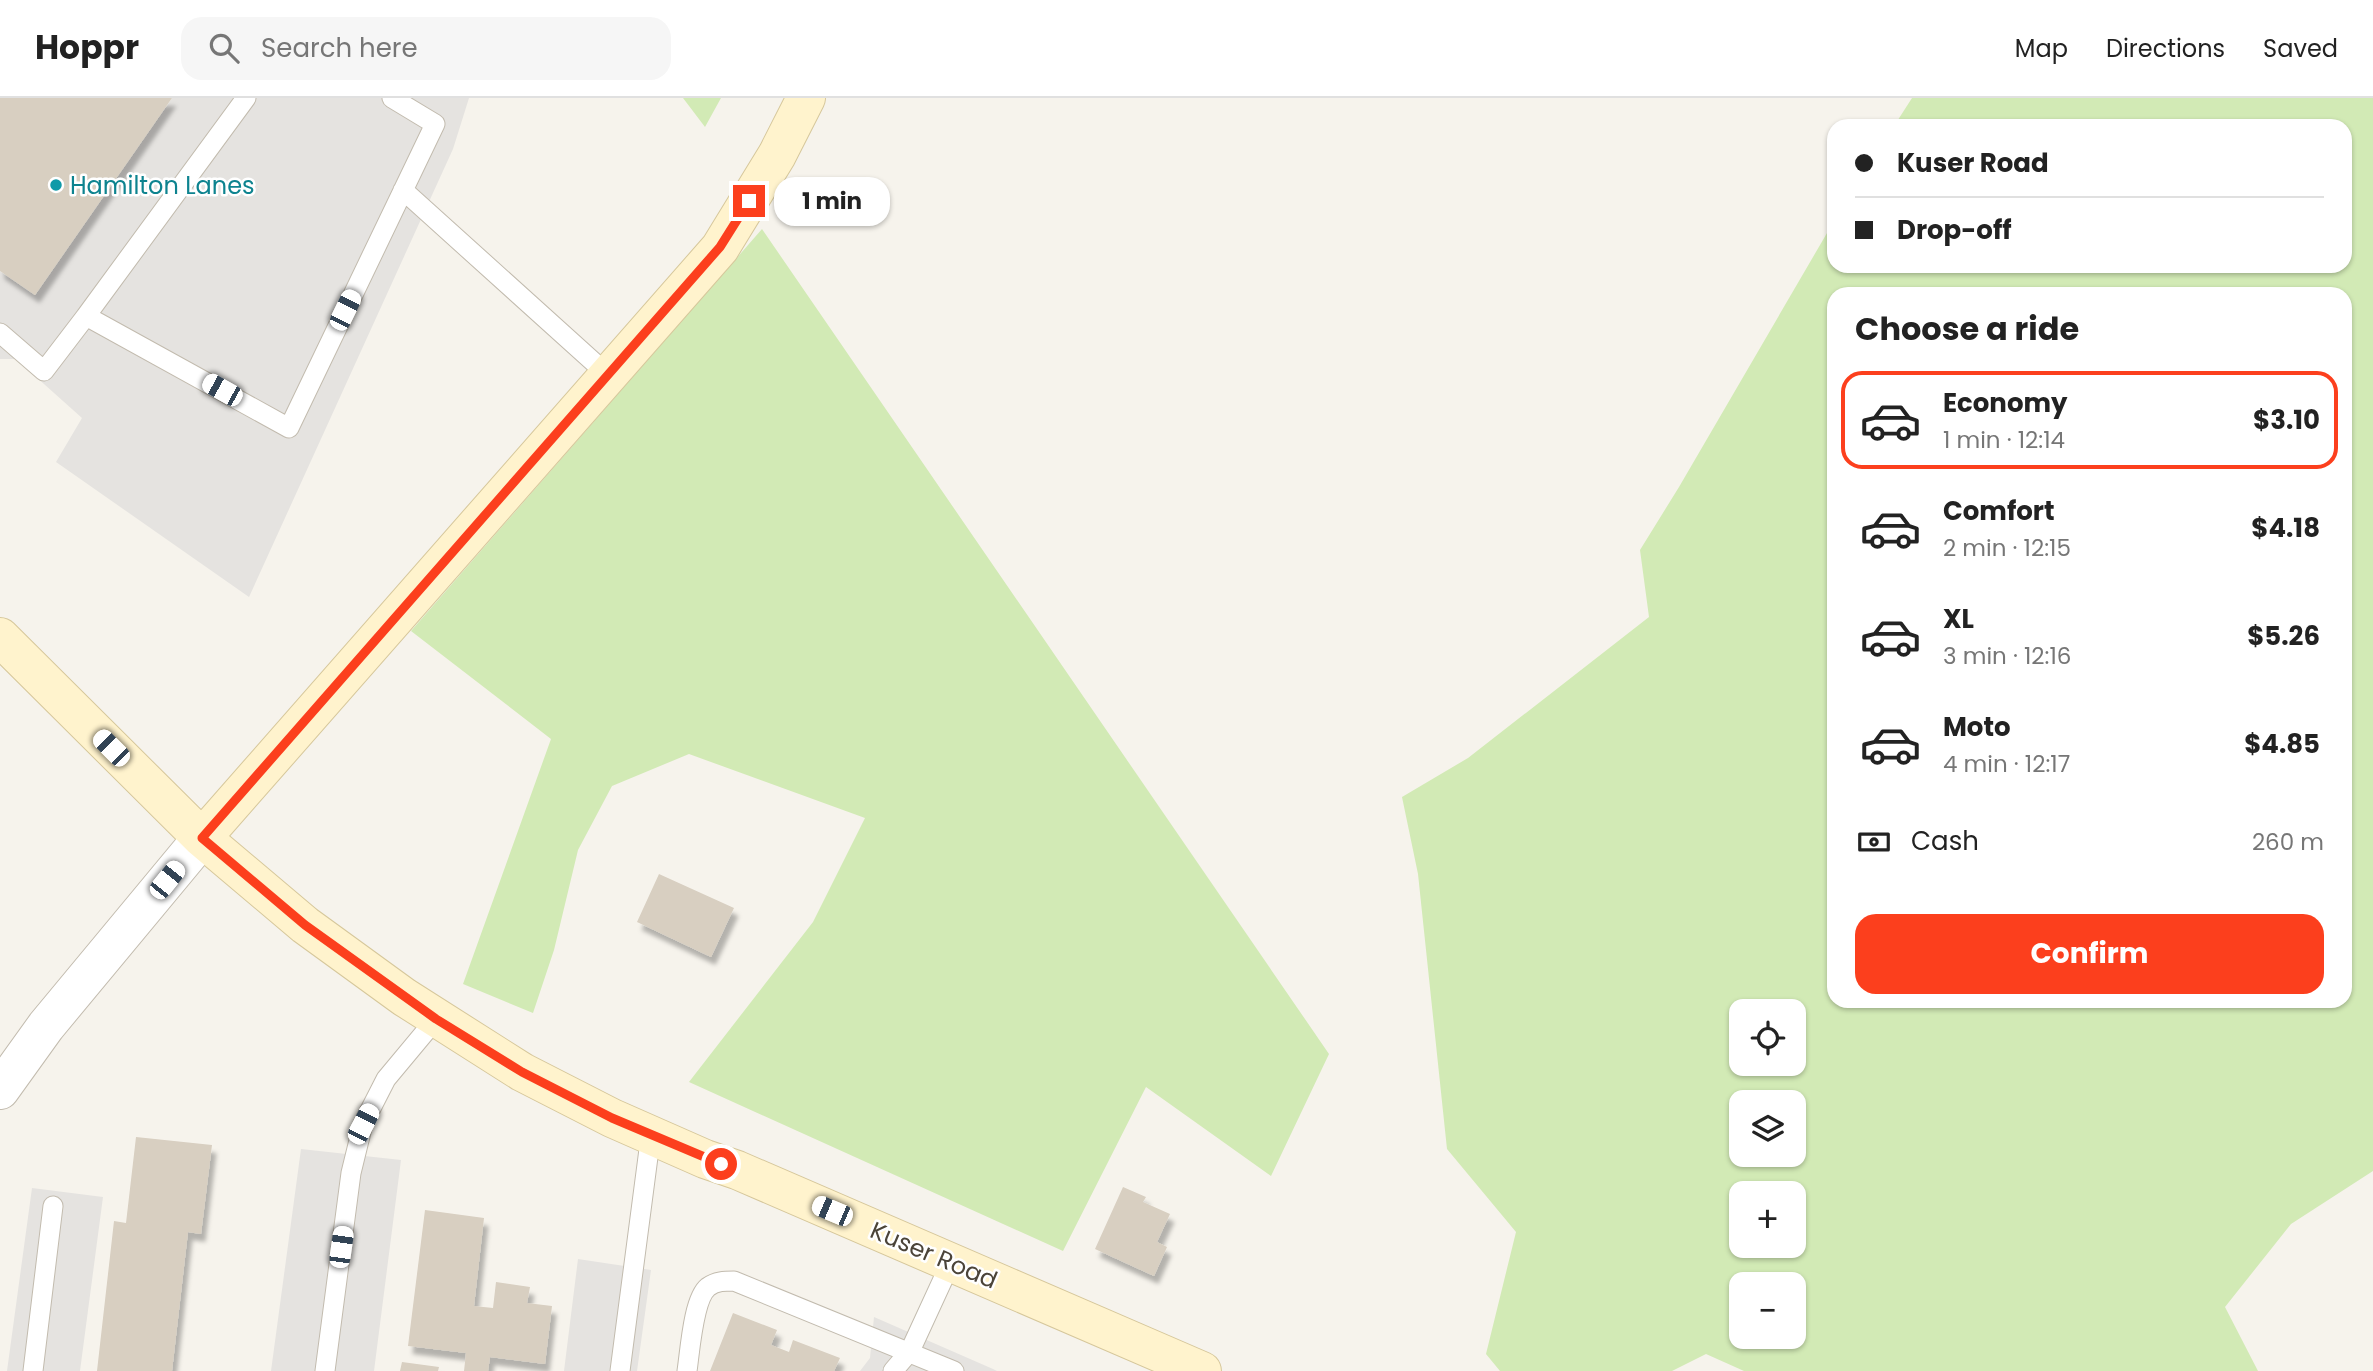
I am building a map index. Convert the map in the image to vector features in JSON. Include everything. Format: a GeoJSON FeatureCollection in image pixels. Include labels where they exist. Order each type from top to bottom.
{"type":"FeatureCollection","features":[{"type":"Feature","properties":{"kind":"street"},"geometry":{"type":"LineString","coordinates":[[0,1090],[46,1026],[202,838],[720,247],[777,155],[806,98]]}},
{"type":"Feature","properties":{"kind":"street","name":"Kuser Road"},"geometry":{"type":"LineString","coordinates":[[0,637],[202,838],[305,925],[436,1019],[522,1072],[612,1118],[951,1262],[1152,1362],[1202,1371]]}},
{"type":"Feature","properties":{"kind":"lane"},"geometry":{"type":"LineString","coordinates":[[0,333],[44,371],[246,98]]}},
{"type":"Feature","properties":{"kind":"lane"},"geometry":{"type":"LineString","coordinates":[[86,316],[289,428],[435,124],[392,98]]}},
{"type":"Feature","properties":{"kind":"lane"},"geometry":{"type":"LineString","coordinates":[[403,190],[608,375]]}},
{"type":"Feature","properties":{"kind":"lane"},"geometry":{"type":"LineString","coordinates":[[325,1371],[351,1173],[363,1124],[386,1079],[436,1019]]}},
{"type":"Feature","properties":{"kind":"lane"},"geometry":{"type":"LineString","coordinates":[[620,1371],[652,1134]]}},
{"type":"Feature","properties":{"kind":"lane"},"geometry":{"type":"LineString","coordinates":[[33,1371],[53,1206]]}},
{"type":"Feature","properties":{"kind":"lane"},"geometry":{"type":"LineString","coordinates":[[893,1371],[910,1351],[951,1262]]}},
{"type":"Feature","properties":{"kind":"lane"},"geometry":{"type":"LineString","coordinates":[[687,1371],[698,1303],[706,1289],[718,1282],[734,1281],[954,1371]]}},
{"type":"Feature","properties":{"kind":"green space"},"geometry":{"type":"Polygon","coordinates":[[[683,98],[721,98],[705,127],[683,98]]]}},
{"type":"Feature","properties":{"kind":"green space"},"geometry":{"type":"Polygon","coordinates":[[[1912,98],[2373,98],[2373,1171],[2291,1224],[2225,1307],[2258,1371],[1744,1371],[1706,1354],[1672,1371],[1500,1371],[1486,1354],[1516,1232],[1447,1149],[1418,874],[1402,797],[1468,758],[1649,617],[1640,550],[1827,233],[1827,273],[2352,273],[2352,119],[1898,119],[1912,98]]]}},
{"type":"Feature","properties":{"kind":"green space"},"geometry":{"type":"Polygon","coordinates":[[[762,229],[1329,1054],[1271,1176],[1146,1087],[1063,1251],[689,1082],[813,922],[865,818],[689,754],[612,786],[578,850],[554,950],[533,1013],[463,984],[551,739],[411,631],[762,229]]]}},
{"type":"Feature","properties":{"kind":"shaded area"},"geometry":{"type":"Polygon","coordinates":[[[172,98],[469,98],[453,149],[249,597],[56,462],[82,418],[16,359],[0,359],[0,271],[35,295],[172,98]]]}},
{"type":"Feature","properties":{"kind":"shaded area"},"geometry":{"type":"Polygon","coordinates":[[[301,1149],[401,1160],[374,1371],[271,1371],[301,1149]]]}},
{"type":"Feature","properties":{"kind":"shaded area"},"geometry":{"type":"Polygon","coordinates":[[[32,1188],[103,1197],[80,1371],[7,1371],[32,1188]]]}},
{"type":"Feature","properties":{"kind":"shaded area"},"geometry":{"type":"Polygon","coordinates":[[[578,1259],[651,1270],[637,1371],[564,1371],[578,1259]]]}},
{"type":"Feature","properties":{"kind":"shaded area"},"geometry":{"type":"Polygon","coordinates":[[[874,1317],[997,1371],[860,1371],[870,1358],[874,1317]]]}},
{"type":"Feature","properties":{"kind":"building","name":"Hamilton Lanes"},"geometry":{"type":"Polygon","coordinates":[[[0,98],[172,98],[35,295],[0,271],[0,98]]]}},
{"type":"Feature","properties":{"kind":"building"},"geometry":{"type":"Polygon","coordinates":[[[659,874],[734,908],[711,957],[637,922],[659,874]]]}},
{"type":"Feature","properties":{"kind":"building"},"geometry":{"type":"Polygon","coordinates":[[[136,1137],[212,1145],[201,1234],[188,1232],[172,1371],[97,1371],[114,1221],[126,1223],[136,1137]]]}},
{"type":"Feature","properties":{"kind":"building"},"geometry":{"type":"Polygon","coordinates":[[[1123,1187],[1146,1197],[1143,1202],[1170,1214],[1157,1242],[1167,1247],[1154,1276],[1095,1249],[1123,1187]]]}},
{"type":"Feature","properties":{"kind":"building"},"geometry":{"type":"Polygon","coordinates":[[[425,1210],[484,1218],[474,1306],[493,1308],[496,1282],[530,1287],[527,1303],[552,1306],[545,1364],[490,1357],[488,1371],[464,1371],[466,1353],[408,1346],[425,1210]]]}},
{"type":"Feature","properties":{"kind":"building"},"geometry":{"type":"Polygon","coordinates":[[[733,1313],[777,1330],[771,1345],[789,1352],[793,1340],[840,1358],[834,1371],[710,1371],[733,1313]]]}},
{"type":"Feature","properties":{"kind":"building"},"geometry":{"type":"Polygon","coordinates":[[[402,1362],[439,1367],[438,1371],[400,1371],[402,1362]]]}},
{"type":"Feature","properties":{"kind":"place","name":"Hamilton Lanes"},"geometry":{"type":"Point","coordinates":[56,185]}},
{"type":"Feature","properties":{"kind":"route"},"geometry":{"type":"LineString","coordinates":[[721,1164],[612,1118],[522,1072],[436,1019],[305,925],[202,838],[720,247],[749,201]]}}]}
